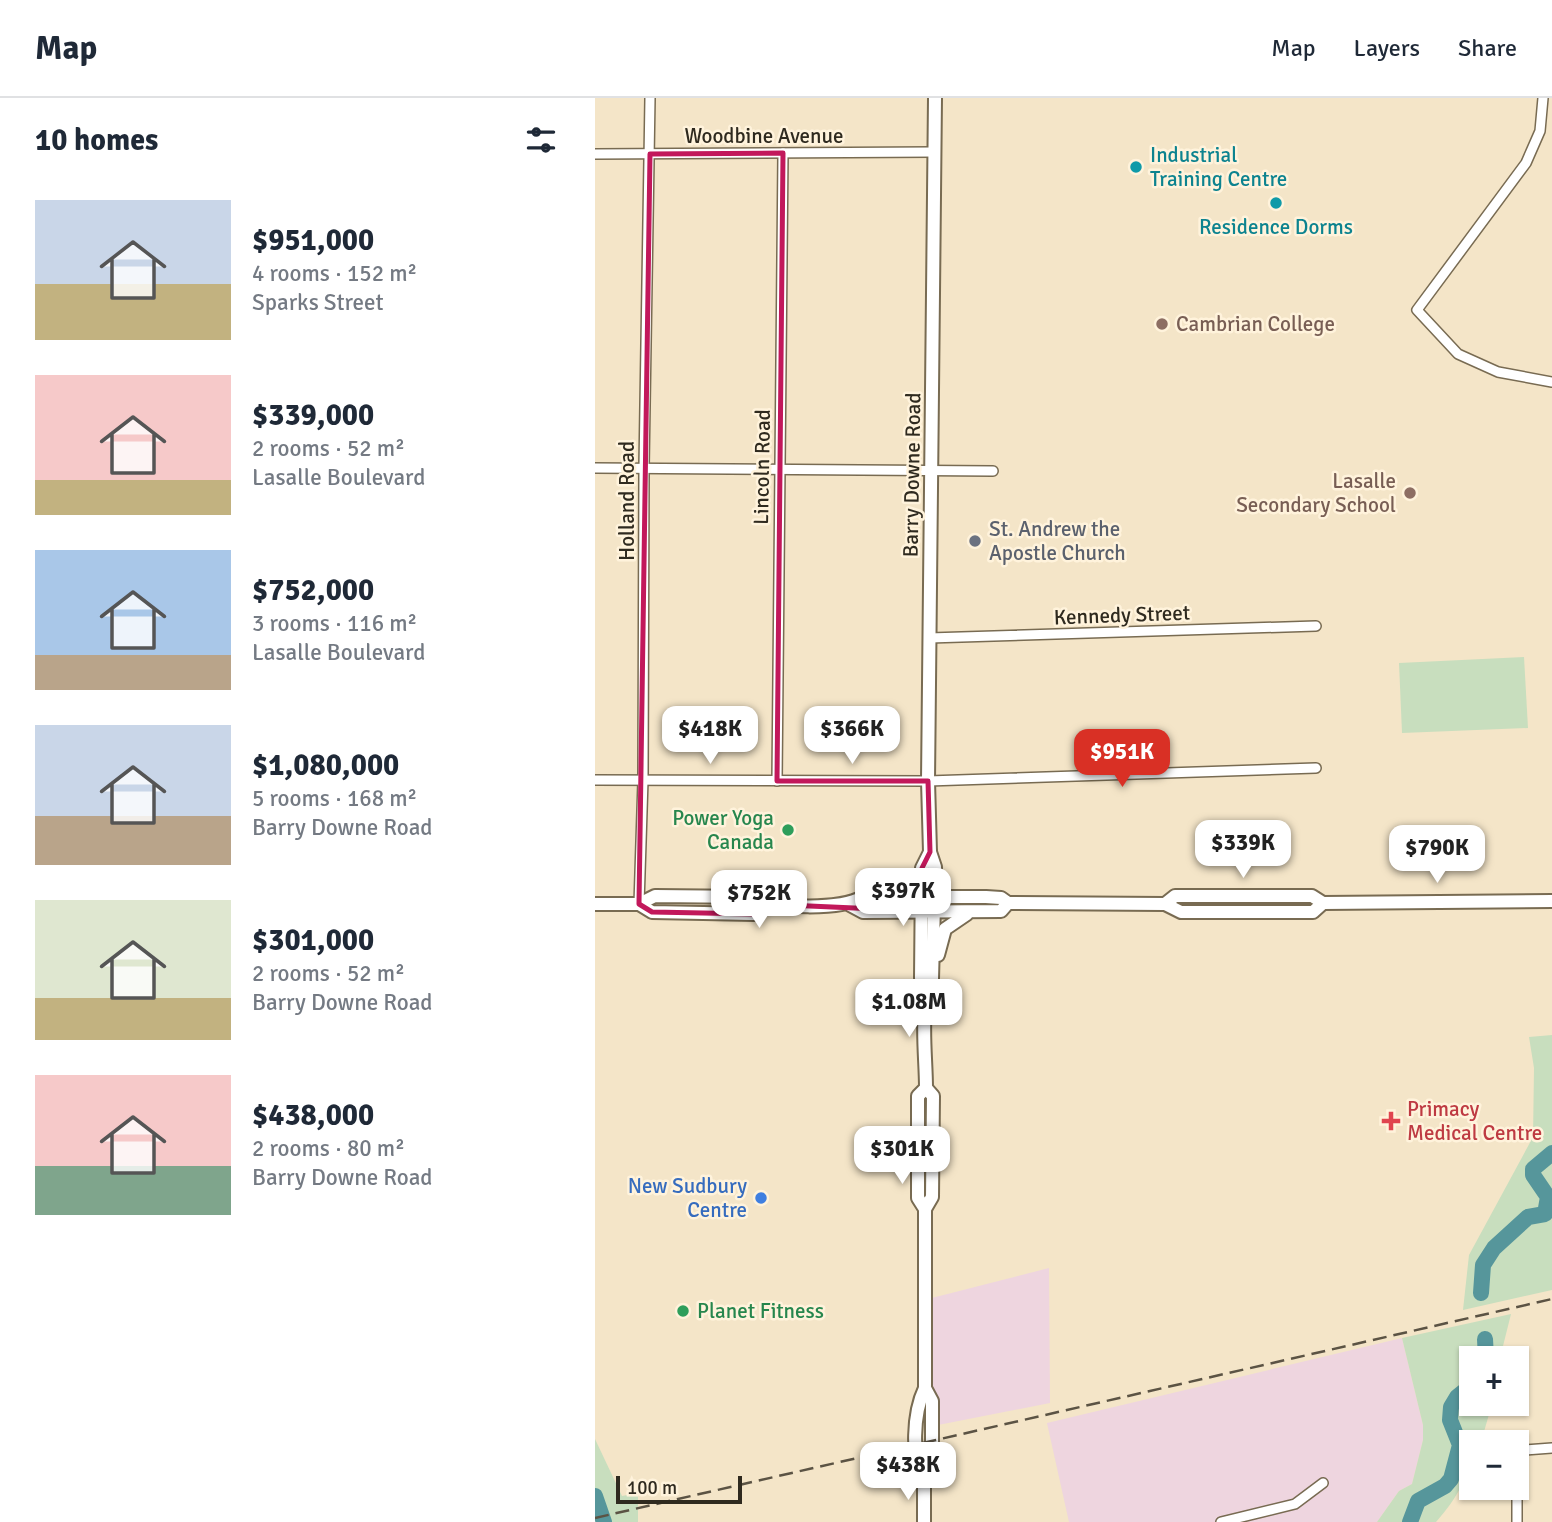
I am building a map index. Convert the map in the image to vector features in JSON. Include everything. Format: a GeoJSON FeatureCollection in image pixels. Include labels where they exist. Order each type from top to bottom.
{"type":"FeatureCollection","features":[{"type":"Feature","properties":{"kind":"main road","name":"Barry Downe Road"},"geometry":{"type":"LineString","coordinates":[[924,1522],[925,1483],[917,1470],[918,1403],[925,1388],[925,1209],[918,1198],[918,1096],[926,1088],[927,991],[932,972],[928,897],[922,868],[930,852],[928,781],[935,98]]}},
{"type":"Feature","properties":{"kind":"main road"},"geometry":{"type":"LineString","coordinates":[[850,905],[863,897],[1001,898],[1008,903],[1165,904],[1175,896],[1312,897],[1323,903],[1552,901]]}},
{"type":"Feature","properties":{"kind":"main road"},"geometry":{"type":"LineString","coordinates":[[595,904],[639,904],[652,912],[754,914],[765,904],[850,905],[863,912],[885,912],[1001,911],[1008,903]]}},
{"type":"Feature","properties":{"kind":"main road","name":"Barry Downe Road"},"geometry":{"type":"LineString","coordinates":[[927,911],[921,936],[921,978],[927,991]]}},
{"type":"Feature","properties":{"kind":"main road"},"geometry":{"type":"LineString","coordinates":[[932,972],[945,929],[955,919],[974,911]]}},
{"type":"Feature","properties":{"kind":"main road"},"geometry":{"type":"LineString","coordinates":[[885,912],[905,918],[921,936]]}},
{"type":"Feature","properties":{"kind":"street","name":"Holland Road"},"geometry":{"type":"LineString","coordinates":[[639,904],[643,780],[644,467],[650,98]]}},
{"type":"Feature","properties":{"kind":"street"},"geometry":{"type":"LineString","coordinates":[[1543,98],[1540,131],[1526,163],[1417,310],[1458,354],[1498,372],[1552,382]]}},
{"type":"Feature","properties":{"kind":"street","name":"Woodbine Avenue"},"geometry":{"type":"LineString","coordinates":[[595,154],[933,152]]}},
{"type":"Feature","properties":{"kind":"street","name":"Lincoln Road"},"geometry":{"type":"LineString","coordinates":[[777,781],[783,153]]}},
{"type":"Feature","properties":{"kind":"street"},"geometry":{"type":"LineString","coordinates":[[595,468],[993,471]]}},
{"type":"Feature","properties":{"kind":"street","name":"Kennedy Street"},"geometry":{"type":"LineString","coordinates":[[929,638],[1316,626]]}},
{"type":"Feature","properties":{"kind":"street"},"geometry":{"type":"LineString","coordinates":[[595,780],[928,781],[1316,768]]}},
{"type":"Feature","properties":{"kind":"street"},"geometry":{"type":"LineString","coordinates":[[1529,1450],[1552,1448]]}},
{"type":"Feature","properties":{"kind":"street"},"geometry":{"type":"LineString","coordinates":[[1221,1522],[1295,1504],[1323,1483]]}},
{"type":"Feature","properties":{"kind":"street"},"geometry":{"type":"LineString","coordinates":[[1517,1500],[1517,1522]]}},
{"type":"Feature","properties":{"kind":"highlighted area"},"geometry":{"type":"Polygon","coordinates":[[[783,153],[777,781],[928,781],[930,852],[922,868],[921,911],[765,904],[754,914],[652,912],[639,904],[650,154],[783,153]]]}},
{"type":"Feature","properties":{"kind":"shaded area"},"geometry":{"type":"Polygon","coordinates":[[[1049,1268],[1050,1403],[933,1426],[924,1387],[924,1300],[1049,1268]]]}},
{"type":"Feature","properties":{"kind":"shaded area"},"geometry":{"type":"Polygon","coordinates":[[[1402,1338],[1423,1425],[1423,1440],[1412,1484],[1399,1491],[1377,1522],[1069,1522],[1047,1423],[1402,1338]]]}},
{"type":"Feature","properties":{"kind":"green space"},"geometry":{"type":"Polygon","coordinates":[[[1524,657],[1528,728],[1402,733],[1399,663],[1524,657]]]}},
{"type":"Feature","properties":{"kind":"green space"},"geometry":{"type":"Polygon","coordinates":[[[1552,1035],[1552,1290],[1463,1310],[1469,1255],[1533,1137],[1534,1068],[1529,1037],[1552,1035]]]}},
{"type":"Feature","properties":{"kind":"green space"},"geometry":{"type":"Polygon","coordinates":[[[1511,1314],[1503,1346],[1459,1346],[1459,1416],[1489,1416],[1484,1430],[1459,1430],[1459,1491],[1436,1522],[1377,1522],[1399,1491],[1412,1484],[1423,1440],[1423,1425],[1402,1338],[1511,1314]]]}},
{"type":"Feature","properties":{"kind":"green space"},"geometry":{"type":"Polygon","coordinates":[[[595,1439],[622,1496],[638,1493],[638,1522],[595,1522],[595,1439]]]}},
{"type":"Feature","properties":{"kind":"waterway"},"geometry":{"type":"LineString","coordinates":[[1481,1293],[1483,1265],[1494,1248],[1528,1217],[1545,1214],[1548,1197],[1533,1175],[1533,1169],[1552,1153]]}},
{"type":"Feature","properties":{"kind":"waterway"},"geometry":{"type":"LineString","coordinates":[[1485,1339],[1485,1346]]}},
{"type":"Feature","properties":{"kind":"waterway"},"geometry":{"type":"LineString","coordinates":[[1410,1522],[1418,1501],[1445,1486],[1451,1479],[1460,1445],[1450,1420],[1451,1407],[1459,1395]]}},
{"type":"Feature","properties":{"kind":"waterway"},"geometry":{"type":"LineString","coordinates":[[595,1496],[604,1522]]}},
{"type":"Feature","properties":{"kind":"railway"},"geometry":{"type":"LineString","coordinates":[[595,1518],[1552,1299]]}},
{"type":"Feature","properties":{"kind":"place","name":"Industrial Training Centre"},"geometry":{"type":"Point","coordinates":[1136,167]}},
{"type":"Feature","properties":{"kind":"place","name":"Residence Dorms"},"geometry":{"type":"Point","coordinates":[1276,203]}},
{"type":"Feature","properties":{"kind":"place","name":"Cambrian College"},"geometry":{"type":"Point","coordinates":[1162,324]}},
{"type":"Feature","properties":{"kind":"place","name":"Lasalle Secondary School"},"geometry":{"type":"Point","coordinates":[1410,493]}},
{"type":"Feature","properties":{"kind":"place","name":"St. Andrew the Apostle Church"},"geometry":{"type":"Point","coordinates":[975,541]}},
{"type":"Feature","properties":{"kind":"place","name":"Power Yoga Canada"},"geometry":{"type":"Point","coordinates":[788,830]}},
{"type":"Feature","properties":{"kind":"place","name":"Primacy Medical Centre"},"geometry":{"type":"Point","coordinates":[1391,1121]}},
{"type":"Feature","properties":{"kind":"place","name":"New Sudbury Centre"},"geometry":{"type":"Point","coordinates":[761,1198]}},
{"type":"Feature","properties":{"kind":"place","name":"Planet Fitness"},"geometry":{"type":"Point","coordinates":[683,1311]}}]}
